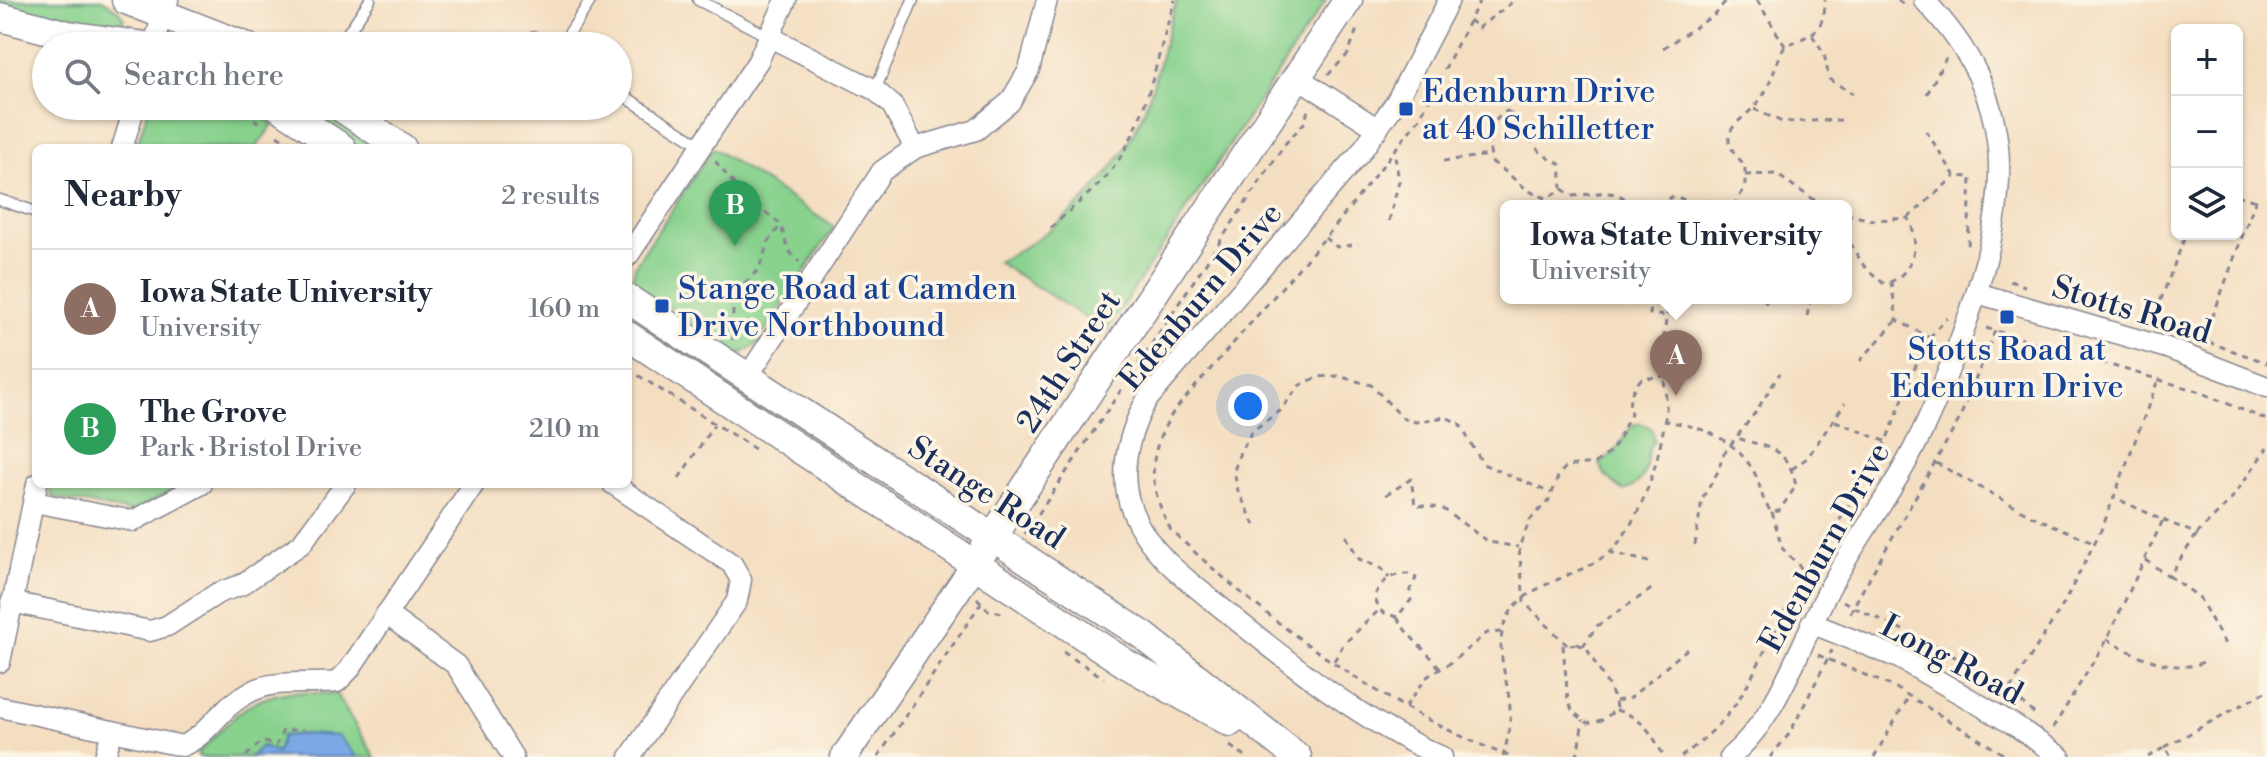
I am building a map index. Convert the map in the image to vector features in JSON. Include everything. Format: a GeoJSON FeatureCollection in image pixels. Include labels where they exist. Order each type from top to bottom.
{"type":"FeatureCollection","features":[{"type":"Feature","properties":{"kind":"main road"},"geometry":{"type":"LineString","coordinates":[[126,0],[166,7],[217,32]]}},
{"type":"Feature","properties":{"kind":"main road","name":"24th Street"},"geometry":{"type":"LineString","coordinates":[[975,564],[1311,78],[1353,12]]}},
{"type":"Feature","properties":{"kind":"main road"},"geometry":{"type":"LineString","coordinates":[[0,17],[57,32]]}},
{"type":"Feature","properties":{"kind":"main road"},"geometry":{"type":"LineString","coordinates":[[299,120],[336,144]]}},
{"type":"Feature","properties":{"kind":"main road"},"geometry":{"type":"LineString","coordinates":[[360,120],[396,144]]}},
{"type":"Feature","properties":{"kind":"main road","name":"Stange Road"},"geometry":{"type":"LineString","coordinates":[[632,302],[1144,636],[1296,757]]}},
{"type":"Feature","properties":{"kind":"main road","name":"Stange Road"},"geometry":{"type":"LineString","coordinates":[[632,339],[1128,665],[1296,757]]}},
{"type":"Feature","properties":{"kind":"street"},"geometry":{"type":"LineString","coordinates":[[632,250],[770,37],[786,0]]}},
{"type":"Feature","properties":{"kind":"street"},"geometry":{"type":"LineString","coordinates":[[748,376],[882,171],[915,148],[976,130],[1010,102],[1029,70],[1047,0]]}},
{"type":"Feature","properties":{"kind":"street","name":"Edenburn Drive"},"geometry":{"type":"LineString","coordinates":[[1442,757],[1416,752],[1301,672],[1164,560],[1132,512],[1126,487],[1132,429],[1146,401],[1378,129],[1449,0]]}},
{"type":"Feature","properties":{"kind":"street"},"geometry":{"type":"LineString","coordinates":[[158,32],[166,7]]}},
{"type":"Feature","properties":{"kind":"street","name":"Edenburn Drive"},"geometry":{"type":"LineString","coordinates":[[1730,757],[1764,719],[1811,623],[1913,451],[1977,293],[1998,212],[2002,173],[1994,121],[1983,87],[1943,20],[1919,7]]}},
{"type":"Feature","properties":{"kind":"street"},"geometry":{"type":"LineString","coordinates":[[770,37],[875,90],[892,105],[915,148]]}},
{"type":"Feature","properties":{"kind":"street"},"geometry":{"type":"LineString","coordinates":[[1311,78],[1378,129]]}},
{"type":"Feature","properties":{"kind":"street"},"geometry":{"type":"LineString","coordinates":[[123,144],[131,120]]}},
{"type":"Feature","properties":{"kind":"street","name":"Stotts Road"},"geometry":{"type":"LineString","coordinates":[[1977,293],[2167,348],[2267,387]]}},
{"type":"Feature","properties":{"kind":"street"},"geometry":{"type":"LineString","coordinates":[[0,662],[36,493],[133,521],[195,488]]}},
{"type":"Feature","properties":{"kind":"street"},"geometry":{"type":"LineString","coordinates":[[11,602],[150,631],[167,626],[218,593],[241,585],[301,544],[343,488]]}},
{"type":"Feature","properties":{"kind":"street"},"geometry":{"type":"LineString","coordinates":[[0,707],[182,746],[198,740],[233,703],[262,687],[296,680],[337,682],[349,670],[471,488]]}},
{"type":"Feature","properties":{"kind":"street"},"geometry":{"type":"LineString","coordinates":[[619,488],[732,564],[741,580],[737,601],[630,757]]}},
{"type":"Feature","properties":{"kind":"street","name":"24th Street"},"geometry":{"type":"LineString","coordinates":[[844,757],[975,564]]}},
{"type":"Feature","properties":{"kind":"street"},"geometry":{"type":"LineString","coordinates":[[386,614],[456,665],[513,757]]}},
{"type":"Feature","properties":{"kind":"street","name":"Long Road"},"geometry":{"type":"LineString","coordinates":[[1811,623],[1899,658],[2047,738],[2060,757]]}},
{"type":"Feature","properties":{"kind":"street"},"geometry":{"type":"LineString","coordinates":[[105,757],[112,731]]}},
{"type":"Feature","properties":{"kind":"lane"},"geometry":{"type":"LineString","coordinates":[[348,32],[370,0]]}},
{"type":"Feature","properties":{"kind":"lane"},"geometry":{"type":"LineString","coordinates":[[570,32],[591,0]]}},
{"type":"Feature","properties":{"kind":"lane"},"geometry":{"type":"LineString","coordinates":[[698,0],[770,37]]}},
{"type":"Feature","properties":{"kind":"lane"},"geometry":{"type":"LineString","coordinates":[[875,90],[913,0]]}},
{"type":"Feature","properties":{"kind":"lane"},"geometry":{"type":"LineString","coordinates":[[632,102],[700,148]]}},
{"type":"Feature","properties":{"kind":"lane"},"geometry":{"type":"LineString","coordinates":[[0,200],[32,211]]}},
{"type":"Feature","properties":{"kind":"path"},"geometry":{"type":"LineString","coordinates":[[1051,228],[1110,172],[1148,96],[1159,48],[1175,0]]}},
{"type":"Feature","properties":{"kind":"path"},"geometry":{"type":"LineString","coordinates":[[1480,0],[1419,119],[1325,238],[1174,411],[1159,434],[1153,471],[1159,507],[1171,530],[1334,661],[1405,708],[1461,738],[1511,757]]}},
{"type":"Feature","properties":{"kind":"path"},"geometry":{"type":"LineString","coordinates":[[1663,48],[1705,22],[1728,0],[1741,0]]}},
{"type":"Feature","properties":{"kind":"path"},"geometry":{"type":"LineString","coordinates":[[1757,0],[1785,46]]}},
{"type":"Feature","properties":{"kind":"path"},"geometry":{"type":"LineString","coordinates":[[1738,200],[1745,188],[1745,165],[1731,152],[1729,137],[1736,119],[1754,109],[1772,79],[1776,61],[1785,46],[1811,35],[1824,21],[1825,0]]}},
{"type":"Feature","properties":{"kind":"path"},"geometry":{"type":"LineString","coordinates":[[1898,0],[1919,7]]}},
{"type":"Feature","properties":{"kind":"path"},"geometry":{"type":"LineString","coordinates":[[1469,20],[1478,28],[1514,1]]}},
{"type":"Feature","properties":{"kind":"path"},"geometry":{"type":"LineString","coordinates":[[1311,78],[1348,54],[1353,12]]}},
{"type":"Feature","properties":{"kind":"path"},"geometry":{"type":"LineString","coordinates":[[1811,35],[1824,53],[1829,79],[1853,94]]}},
{"type":"Feature","properties":{"kind":"path"},"geometry":{"type":"LineString","coordinates":[[1927,94],[1946,60],[1941,47]]}},
{"type":"Feature","properties":{"kind":"path"},"geometry":{"type":"LineString","coordinates":[[1034,520],[1285,144],[1301,130],[1309,103]]}},
{"type":"Feature","properties":{"kind":"path"},"geometry":{"type":"LineString","coordinates":[[1754,109],[1782,122],[1844,120]]}},
{"type":"Feature","properties":{"kind":"path"},"geometry":{"type":"LineString","coordinates":[[1507,111],[1515,116],[1534,149],[1560,164],[1562,189],[1548,198],[1535,196],[1515,176],[1492,162],[1491,130],[1499,115],[1507,111]]}},
{"type":"Feature","properties":{"kind":"path"},"geometry":{"type":"LineString","coordinates":[[1926,131],[1955,176]]}},
{"type":"Feature","properties":{"kind":"path"},"geometry":{"type":"LineString","coordinates":[[700,148],[739,190],[781,225],[788,250],[799,262]]}},
{"type":"Feature","properties":{"kind":"path"},"geometry":{"type":"LineString","coordinates":[[1389,221],[1399,181],[1394,150]]}},
{"type":"Feature","properties":{"kind":"path"},"geometry":{"type":"LineString","coordinates":[[1443,161],[1490,155]]}},
{"type":"Feature","properties":{"kind":"path"},"geometry":{"type":"LineString","coordinates":[[1745,175],[1776,174],[1814,200]]}},
{"type":"Feature","properties":{"kind":"path"},"geometry":{"type":"LineString","coordinates":[[1852,215],[1872,220],[1908,218],[1955,176],[1971,177],[1966,232],[1968,252]]}},
{"type":"Feature","properties":{"kind":"path"},"geometry":{"type":"LineString","coordinates":[[1562,189],[1573,196],[1606,191],[1627,200]]}},
{"type":"Feature","properties":{"kind":"path"},"geometry":{"type":"LineString","coordinates":[[2204,340],[2258,194]]}},
{"type":"Feature","properties":{"kind":"path"},"geometry":{"type":"LineString","coordinates":[[1667,200],[1673,196],[1686,200]]}},
{"type":"Feature","properties":{"kind":"path"},"geometry":{"type":"LineString","coordinates":[[2243,197],[2255,201]]}},
{"type":"Feature","properties":{"kind":"path"},"geometry":{"type":"LineString","coordinates":[[1852,246],[1874,277],[1884,284],[1891,282],[1908,270],[1914,250],[1914,229],[1908,218]]}},
{"type":"Feature","properties":{"kind":"path"},"geometry":{"type":"LineString","coordinates":[[731,343],[735,334],[733,310],[738,290],[759,269],[766,246],[781,225]]}},
{"type":"Feature","properties":{"kind":"path"},"geometry":{"type":"LineString","coordinates":[[1325,238],[1337,247],[1358,244]]}},
{"type":"Feature","properties":{"kind":"path"},"geometry":{"type":"LineString","coordinates":[[2152,323],[2184,240]]}},
{"type":"Feature","properties":{"kind":"path"},"geometry":{"type":"LineString","coordinates":[[1891,282],[1897,320]]}},
{"type":"Feature","properties":{"kind":"path"},"geometry":{"type":"LineString","coordinates":[[1648,304],[1650,314],[1666,316]]}},
{"type":"Feature","properties":{"kind":"path"},"geometry":{"type":"LineString","coordinates":[[1503,756],[1511,710],[1502,650],[1503,632],[1513,608],[1554,581],[1599,562],[1638,514],[1652,474],[1663,421],[1669,304]]}},
{"type":"Feature","properties":{"kind":"path"},"geometry":{"type":"LineString","coordinates":[[1807,316],[1810,304]]}},
{"type":"Feature","properties":{"kind":"path"},"geometry":{"type":"LineString","coordinates":[[1681,757],[1723,724],[1745,691],[1805,572],[1885,441],[1931,338],[1937,326],[1949,316],[1949,309]]}},
{"type":"Feature","properties":{"kind":"path"},"geometry":{"type":"LineString","coordinates":[[1897,320],[1931,338]]}},
{"type":"Feature","properties":{"kind":"path"},"geometry":{"type":"LineString","coordinates":[[1860,361],[1897,320]]}},
{"type":"Feature","properties":{"kind":"path"},"geometry":{"type":"LineString","coordinates":[[1976,325],[2158,380],[2267,420]]}},
{"type":"Feature","properties":{"kind":"path"},"geometry":{"type":"LineString","coordinates":[[1995,331],[1959,420],[1853,607],[1959,658],[2009,690],[2047,738],[2107,639],[2163,520]]}},
{"type":"Feature","properties":{"kind":"path"},"geometry":{"type":"LineString","coordinates":[[1695,545],[1702,499],[1729,445],[1755,413],[1780,373]]}},
{"type":"Feature","properties":{"kind":"path"},"geometry":{"type":"LineString","coordinates":[[1255,525],[1238,491],[1234,471],[1240,452],[1252,431],[1280,411],[1300,385],[1318,377],[1338,376],[1371,385],[1404,419],[1416,422],[1445,417],[1459,423],[1483,464],[1551,493]]}},
{"type":"Feature","properties":{"kind":"path"},"geometry":{"type":"LineString","coordinates":[[1583,646],[1567,645],[1547,628],[1524,598],[1519,547],[1530,520],[1551,493],[1559,474],[1567,466],[1595,463],[1612,451],[1631,414],[1628,401],[1631,392],[1641,379],[1664,376]]}},
{"type":"Feature","properties":{"kind":"path"},"geometry":{"type":"LineString","coordinates":[[2009,690],[2063,605],[2095,542],[2115,498],[2158,380]]}},
{"type":"Feature","properties":{"kind":"path"},"geometry":{"type":"LineString","coordinates":[[1792,469],[1807,458],[1814,443],[1835,421],[1845,403]]}},
{"type":"Feature","properties":{"kind":"path"},"geometry":{"type":"LineString","coordinates":[[1663,421],[1705,429],[1729,445],[1755,473],[1765,505],[1772,512],[1782,548],[1805,572]]}},
{"type":"Feature","properties":{"kind":"path"},"geometry":{"type":"LineString","coordinates":[[1835,421],[1885,441]]}},
{"type":"Feature","properties":{"kind":"path"},"geometry":{"type":"LineString","coordinates":[[679,478],[714,425]]}},
{"type":"Feature","properties":{"kind":"path"},"geometry":{"type":"LineString","coordinates":[[1734,437],[1770,447],[1788,460],[1796,486],[1779,511],[1772,512]]}},
{"type":"Feature","properties":{"kind":"path"},"geometry":{"type":"LineString","coordinates":[[2169,576],[2197,534],[2230,501],[2267,448]]}},
{"type":"Feature","properties":{"kind":"path"},"geometry":{"type":"LineString","coordinates":[[1936,463],[2032,516],[2095,542]]}},
{"type":"Feature","properties":{"kind":"path"},"geometry":{"type":"LineString","coordinates":[[1386,495],[1411,479],[1415,505],[1442,508],[1488,542],[1507,548],[1519,547]]}},
{"type":"Feature","properties":{"kind":"path"},"geometry":{"type":"LineString","coordinates":[[2115,498],[2197,534]]}},
{"type":"Feature","properties":{"kind":"path"},"geometry":{"type":"LineString","coordinates":[[1346,536],[1359,559],[1382,569],[1389,578]]}},
{"type":"Feature","properties":{"kind":"path"},"geometry":{"type":"LineString","coordinates":[[1609,552],[1649,562]]}},
{"type":"Feature","properties":{"kind":"path"},"geometry":{"type":"LineString","coordinates":[[2145,560],[2199,597],[2227,648]]}},
{"type":"Feature","properties":{"kind":"path"},"geometry":{"type":"LineString","coordinates":[[1397,617],[1411,600],[1410,590],[1416,578],[1400,574],[1389,578],[1378,586],[1374,598],[1380,609],[1397,617],[1411,640],[1430,653],[1440,669]]}},
{"type":"Feature","properties":{"kind":"path"},"geometry":{"type":"LineString","coordinates":[[1583,646],[1597,626],[1653,588]]}},
{"type":"Feature","properties":{"kind":"path"},"geometry":{"type":"LineString","coordinates":[[878,757],[980,601],[994,612],[1009,615]]}},
{"type":"Feature","properties":{"kind":"path"},"geometry":{"type":"LineString","coordinates":[[1334,661],[1343,645],[1380,609]]}},
{"type":"Feature","properties":{"kind":"path"},"geometry":{"type":"LineString","coordinates":[[1405,708],[1428,676],[1487,633],[1503,632]]}},
{"type":"Feature","properties":{"kind":"path"},"geometry":{"type":"LineString","coordinates":[[1773,634],[1909,696],[2008,757]]}},
{"type":"Feature","properties":{"kind":"path"},"geometry":{"type":"LineString","coordinates":[[2107,639],[2135,657],[2194,667],[2203,662]]}},
{"type":"Feature","properties":{"kind":"path"},"geometry":{"type":"LineString","coordinates":[[1567,645],[1563,646],[1563,656],[1568,675],[1568,700],[1573,712],[1588,723],[1602,720],[1616,710]]}},
{"type":"Feature","properties":{"kind":"path"},"geometry":{"type":"LineString","coordinates":[[1583,646],[1616,701],[1616,710]]}},
{"type":"Feature","properties":{"kind":"path"},"geometry":{"type":"LineString","coordinates":[[1616,701],[1630,698],[1687,649]]}},
{"type":"Feature","properties":{"kind":"path"},"geometry":{"type":"LineString","coordinates":[[1770,757],[1790,733],[1828,660]]}},
{"type":"Feature","properties":{"kind":"path"},"geometry":{"type":"LineString","coordinates":[[2148,757],[2267,691]]}},
{"type":"Feature","properties":{"kind":"path"},"geometry":{"type":"LineString","coordinates":[[1874,757],[1909,696]]}},
{"type":"Feature","properties":{"kind":"path"},"geometry":{"type":"LineString","coordinates":[[1616,710],[1632,715],[1650,729],[1664,757]]}},
{"type":"Feature","properties":{"kind":"path"},"geometry":{"type":"LineString","coordinates":[[1577,757],[1583,720]]}},
{"type":"Feature","properties":{"kind":"path"},"geometry":{"type":"LineString","coordinates":[[246,756],[262,741],[276,746],[283,730],[304,730]]}},
{"type":"Feature","properties":{"kind":"path"},"geometry":{"type":"LineString","coordinates":[[2165,747],[2171,757]]}},
{"type":"Feature","properties":{"kind":"green space"},"geometry":{"type":"Polygon","coordinates":[[[0,0],[102,0],[118,10],[124,20],[118,29],[100,29],[0,8],[0,0]]]}},
{"type":"Feature","properties":{"kind":"green space"},"geometry":{"type":"Polygon","coordinates":[[[1177,0],[1326,0],[1106,331],[998,262],[1068,215],[1089,195],[1123,151],[1148,100],[1177,0]]]}},
{"type":"Feature","properties":{"kind":"green space"},"geometry":{"type":"Polygon","coordinates":[[[145,120],[267,120],[273,124],[259,144],[137,144],[145,120]]]}},
{"type":"Feature","properties":{"kind":"green space"},"geometry":{"type":"Polygon","coordinates":[[[317,120],[340,120],[375,144],[352,144],[317,120]]]}},
{"type":"Feature","properties":{"kind":"green space"},"geometry":{"type":"Polygon","coordinates":[[[713,148],[834,227],[756,345],[737,356],[665,304],[635,290],[632,281],[636,264],[713,148]]]}},
{"type":"Feature","properties":{"kind":"green space"},"geometry":{"type":"Polygon","coordinates":[[[632,317],[851,462],[764,417],[632,327],[632,317]]]}},
{"type":"Feature","properties":{"kind":"green space"},"geometry":{"type":"Polygon","coordinates":[[[1640,423],[1651,428],[1654,440],[1644,475],[1623,491],[1605,475],[1600,464],[1615,452],[1632,425],[1640,423]]]}},
{"type":"Feature","properties":{"kind":"green space"},"geometry":{"type":"Polygon","coordinates":[[[49,488],[177,488],[132,512],[52,497],[49,488]]]}},
{"type":"Feature","properties":{"kind":"green space"},"geometry":{"type":"Polygon","coordinates":[[[290,692],[336,694],[375,757],[199,757],[197,754],[248,706],[290,692]]]}},
{"type":"Feature","properties":{"kind":"water"},"geometry":{"type":"Polygon","coordinates":[[[282,736],[338,736],[357,757],[250,757],[261,746],[277,752],[282,736]]]}},
{"type":"Feature","properties":{"kind":"place","name":"Edenburn Drive at 40 Schilletter"},"geometry":{"type":"Point","coordinates":[1406,109]}},
{"type":"Feature","properties":{"kind":"place","name":"The Grove"},"geometry":{"type":"Point","coordinates":[735,246]}},
{"type":"Feature","properties":{"kind":"place","name":"Stange Road at Camden Drive Northbound"},"geometry":{"type":"Point","coordinates":[662,306]}},
{"type":"Feature","properties":{"kind":"place","name":"Stotts Road at Edenburn Drive"},"geometry":{"type":"Point","coordinates":[2007,317]}},
{"type":"Feature","properties":{"kind":"place","name":"Iowa State University"},"geometry":{"type":"Point","coordinates":[1676,396]}}]}
